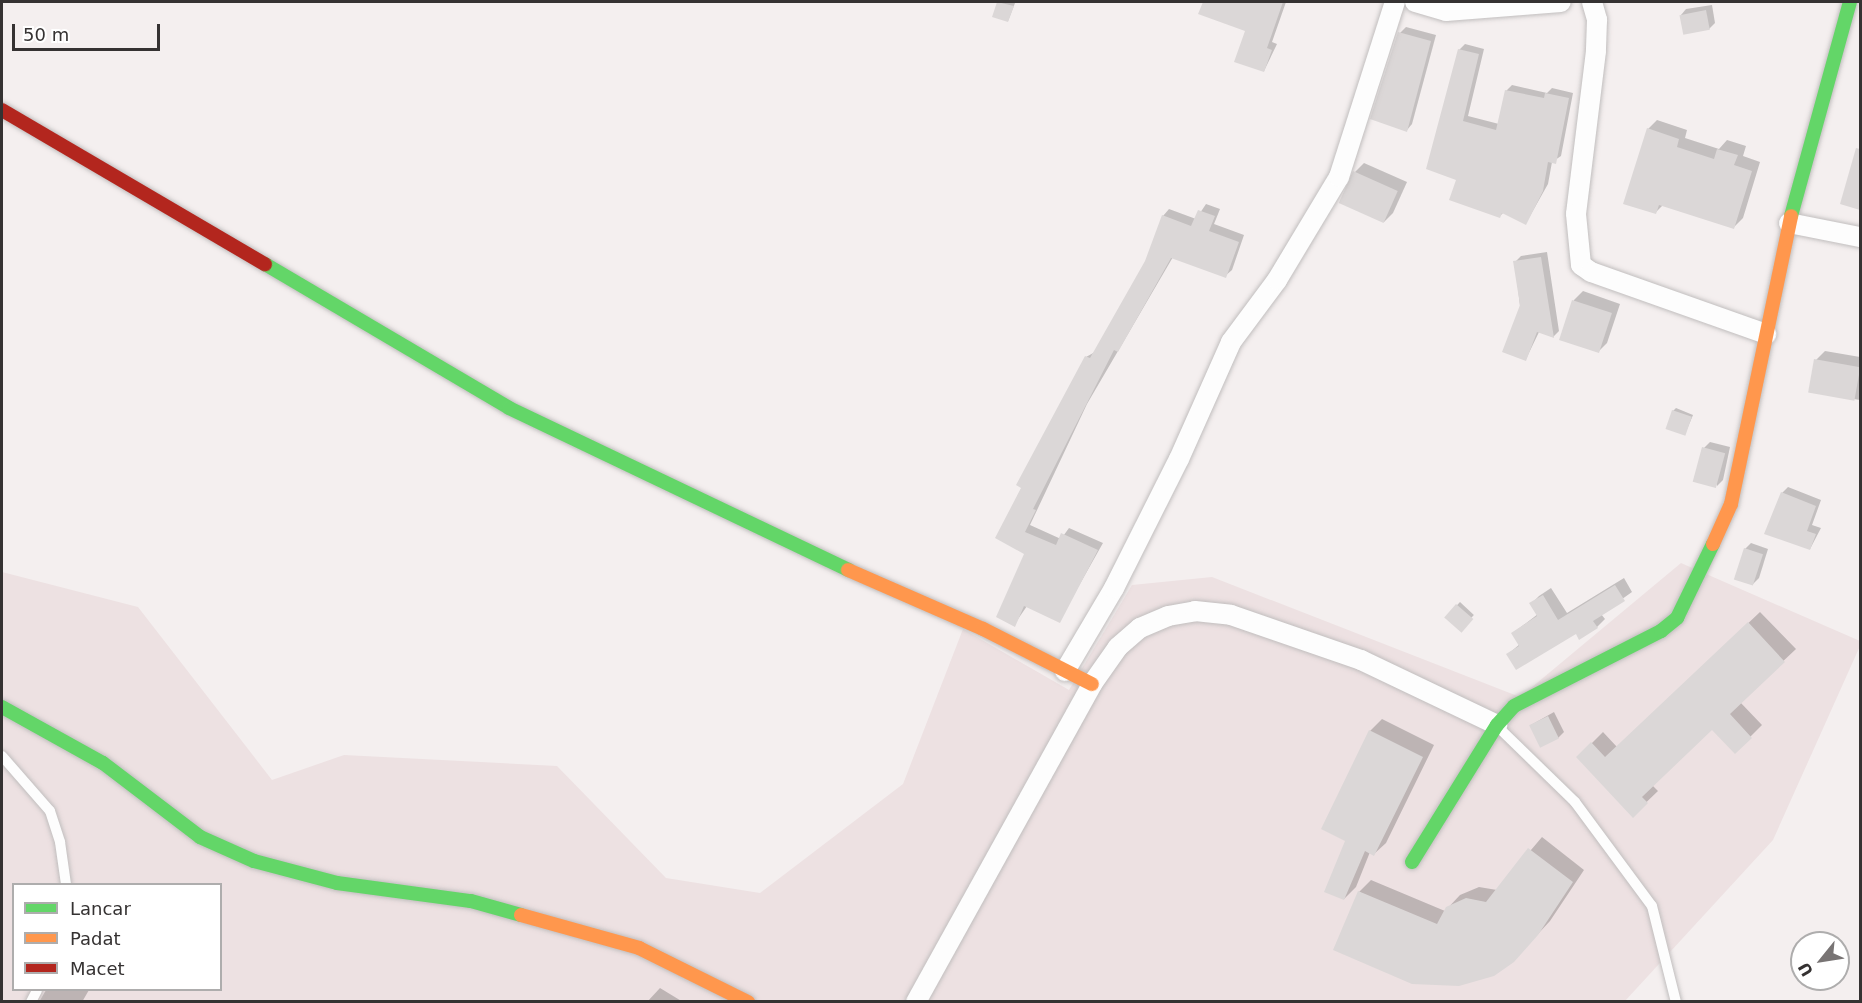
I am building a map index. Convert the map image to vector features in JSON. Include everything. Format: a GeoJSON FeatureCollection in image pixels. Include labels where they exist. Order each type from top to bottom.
{"type":"FeatureCollection","features":[{"type":"Feature","properties":{"kind":"street"},"geometry":{"type":"LineString","coordinates":[[1065,670],[1114,588],[1179,459],[1231,342],[1277,280],[1339,177],[1395,2]]}},
{"type":"Feature","properties":{"kind":"street"},"geometry":{"type":"LineString","coordinates":[[1415,2],[1446,11],[1561,2]]}},
{"type":"Feature","properties":{"kind":"street"},"geometry":{"type":"LineString","coordinates":[[1592,2],[1597,20],[1596,51],[1576,214],[1581,265],[1591,272],[1766,334]]}},
{"type":"Feature","properties":{"kind":"street"},"geometry":{"type":"LineString","coordinates":[[1412,862],[1497,725],[1514,706],[1661,631],[1677,618],[1731,504],[1789,223],[1850,2]]}},
{"type":"Feature","properties":{"kind":"street"},"geometry":{"type":"LineString","coordinates":[[2,110],[509,408],[802,550],[904,592],[1092,684]]}},
{"type":"Feature","properties":{"kind":"street"},"geometry":{"type":"LineString","coordinates":[[1789,223],[1860,237]]}},
{"type":"Feature","properties":{"kind":"street"},"geometry":{"type":"LineString","coordinates":[[916,1002],[1092,684],[1118,647],[1140,628],[1168,616],[1196,611],[1231,615],[1361,660],[1497,725]]}},
{"type":"Feature","properties":{"kind":"street"},"geometry":{"type":"LineString","coordinates":[[2,707],[103,763],[200,837],[254,861],[337,882],[471,901],[639,948],[708,979],[748,1002]]}},
{"type":"Feature","properties":{"kind":"lane"},"geometry":{"type":"LineString","coordinates":[[1497,725],[1575,802],[1652,906],[1676,1002]]}},
{"type":"Feature","properties":{"kind":"lane"},"geometry":{"type":"LineString","coordinates":[[2,756],[50,812],[60,842],[66,883]]}},
{"type":"Feature","properties":{"kind":"shaded area"},"geometry":{"type":"Polygon","coordinates":[[[1681,563],[1860,641],[1860,646],[1773,840],[1625,1001],[2,1002],[2,572],[138,607],[272,780],[344,755],[557,766],[666,878],[760,893],[903,784],[963,629],[1069,690],[1132,585],[1212,577],[1520,697],[1681,563]]]}},
{"type":"Feature","properties":{"kind":"building"},"geometry":{"type":"Polygon","coordinates":[[[997,2],[1014,6],[1008,22],[992,17],[997,2]]]}},
{"type":"Feature","properties":{"kind":"building"},"geometry":{"type":"Polygon","coordinates":[[[1203,2],[1283,2],[1267,48],[1272,50],[1264,72],[1234,62],[1245,31],[1198,14],[1203,2]]]}},
{"type":"Feature","properties":{"kind":"building"},"geometry":{"type":"Polygon","coordinates":[[[1706,10],[1710,30],[1683,35],[1679,15],[1706,10]]]}},
{"type":"Feature","properties":{"kind":"building"},"geometry":{"type":"Polygon","coordinates":[[[1398,32],[1431,41],[1407,132],[1370,119],[1398,32]]]}},
{"type":"Feature","properties":{"kind":"building"},"geometry":{"type":"Polygon","coordinates":[[[1458,49],[1479,54],[1463,121],[1496,130],[1505,90],[1544,98],[1545,93],[1569,98],[1556,164],[1548,162],[1543,191],[1526,225],[1502,213],[1500,218],[1449,200],[1456,180],[1426,169],[1458,49]]]}},
{"type":"Feature","properties":{"kind":"building"},"geometry":{"type":"Polygon","coordinates":[[[1647,128],[1679,139],[1677,147],[1714,159],[1717,149],[1738,155],[1734,165],[1752,171],[1734,229],[1659,205],[1656,214],[1623,204],[1647,128]]]}},
{"type":"Feature","properties":{"kind":"building"},"geometry":{"type":"Polygon","coordinates":[[[1856,148],[1860,149],[1860,210],[1840,204],[1856,148]]]}},
{"type":"Feature","properties":{"kind":"building"},"geometry":{"type":"Polygon","coordinates":[[[1353,171],[1398,191],[1384,223],[1339,203],[1353,171]]]}},
{"type":"Feature","properties":{"kind":"building"},"geometry":{"type":"Polygon","coordinates":[[[1198,210],[1215,216],[1209,231],[1239,242],[1226,278],[1171,258],[1118,352],[1114,350],[1033,509],[1036,510],[1025,532],[1056,545],[1061,533],[1098,550],[1060,623],[1024,606],[1015,627],[996,617],[1024,554],[995,538],[1021,488],[1016,485],[1085,356],[1090,358],[1145,261],[1162,215],[1191,226],[1198,210]]]}},
{"type":"Feature","properties":{"kind":"building"},"geometry":{"type":"Polygon","coordinates":[[[1541,257],[1554,338],[1537,332],[1526,361],[1502,352],[1520,305],[1513,261],[1541,257]]]}},
{"type":"Feature","properties":{"kind":"building"},"geometry":{"type":"Polygon","coordinates":[[[1572,300],[1612,313],[1599,353],[1559,340],[1572,300]]]}},
{"type":"Feature","properties":{"kind":"building"},"geometry":{"type":"Polygon","coordinates":[[[1814,359],[1860,367],[1854,401],[1808,392],[1814,359]]]}},
{"type":"Feature","properties":{"kind":"building"},"geometry":{"type":"Polygon","coordinates":[[[1672,410],[1692,417],[1685,436],[1665,429],[1672,410]]]}},
{"type":"Feature","properties":{"kind":"building"},"geometry":{"type":"Polygon","coordinates":[[[1702,447],[1725,453],[1716,488],[1693,482],[1702,447]]]}},
{"type":"Feature","properties":{"kind":"building"},"geometry":{"type":"Polygon","coordinates":[[[1781,492],[1816,506],[1807,531],[1816,534],[1810,550],[1764,534],[1781,492]]]}},
{"type":"Feature","properties":{"kind":"building"},"geometry":{"type":"Polygon","coordinates":[[[1744,548],[1763,554],[1753,586],[1734,579],[1744,548]]]}},
{"type":"Feature","properties":{"kind":"building"},"geometry":{"type":"Polygon","coordinates":[[[1615,585],[1625,601],[1593,621],[1598,628],[1579,640],[1576,634],[1516,670],[1506,654],[1519,646],[1511,633],[1537,616],[1529,603],[1543,595],[1558,620],[1615,585]]]}},
{"type":"Feature","properties":{"kind":"building"},"geometry":{"type":"Polygon","coordinates":[[[1456,604],[1473,619],[1462,633],[1444,618],[1456,604]]]}},
{"type":"Feature","properties":{"kind":"building"},"geometry":{"type":"Polygon","coordinates":[[[1748,622],[1785,662],[1730,714],[1752,738],[1735,754],[1712,730],[1642,797],[1648,803],[1633,818],[1576,757],[1591,742],[1605,757],[1748,622]]]}},
{"type":"Feature","properties":{"kind":"building"},"geometry":{"type":"Polygon","coordinates":[[[1548,716],[1559,738],[1540,748],[1529,725],[1548,716]]]}},
{"type":"Feature","properties":{"kind":"building"},"geometry":{"type":"Polygon","coordinates":[[[1369,730],[1423,757],[1374,856],[1365,851],[1344,900],[1324,892],[1345,841],[1321,829],[1369,730]]]}},
{"type":"Feature","properties":{"kind":"building"},"geometry":{"type":"Polygon","coordinates":[[[1528,848],[1573,882],[1538,935],[1514,962],[1494,976],[1459,986],[1412,984],[1333,950],[1358,891],[1437,924],[1446,907],[1466,898],[1486,902],[1528,848]]]}},
{"type":"Feature","properties":{"kind":"traffic: fast"},"geometry":{"type":"LineString","coordinates":[[1791,216],[1850,2]]}},
{"type":"Feature","properties":{"kind":"traffic: fast"},"geometry":{"type":"LineString","coordinates":[[265,264],[509,408],[848,570]]}},
{"type":"Feature","properties":{"kind":"traffic: fast"},"geometry":{"type":"LineString","coordinates":[[1412,862],[1497,725],[1514,706],[1661,631],[1677,618],[1713,544]]}},
{"type":"Feature","properties":{"kind":"traffic: fast"},"geometry":{"type":"LineString","coordinates":[[2,707],[103,763],[200,837],[254,861],[337,883],[471,901],[521,915]]}},
{"type":"Feature","properties":{"kind":"traffic: slow"},"geometry":{"type":"LineString","coordinates":[[1713,544],[1731,504],[1791,216]]}},
{"type":"Feature","properties":{"kind":"traffic: slow"},"geometry":{"type":"LineString","coordinates":[[848,570],[983,629],[1092,684]]}},
{"type":"Feature","properties":{"kind":"traffic: slow"},"geometry":{"type":"LineString","coordinates":[[521,915],[639,948],[748,1002]]}},
{"type":"Feature","properties":{"kind":"traffic: jam"},"geometry":{"type":"LineString","coordinates":[[2,110],[265,264]]}}]}
